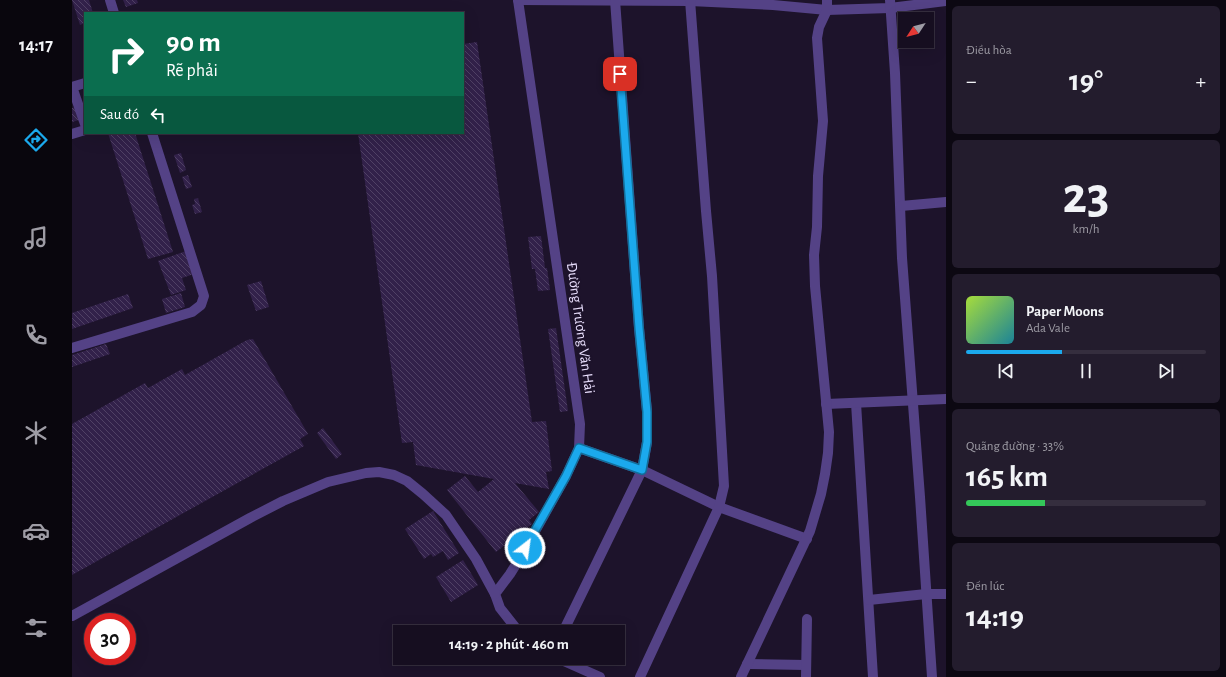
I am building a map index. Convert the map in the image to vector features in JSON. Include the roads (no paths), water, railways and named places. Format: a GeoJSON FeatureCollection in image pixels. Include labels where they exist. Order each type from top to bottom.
{"type":"FeatureCollection","features":[{"type":"Feature","properties":{"kind":"street"},"geometry":{"type":"LineString","coordinates":[[110,0],[114,12]]}},
{"type":"Feature","properties":{"kind":"street"},"geometry":{"type":"LineString","coordinates":[[518,0],[690,1],[773,5],[890,4],[946,1]]}},
{"type":"Feature","properties":{"kind":"street","name":"Đường Trương Văn Hải"},"geometry":{"type":"LineString","coordinates":[[495,594],[510,574],[527,546],[566,476],[579,448],[580,424],[518,0]]}},
{"type":"Feature","properties":{"kind":"street"},"geometry":{"type":"LineString","coordinates":[[566,625],[642,470],[647,442],[647,412],[639,328],[614,0]]}},
{"type":"Feature","properties":{"kind":"street"},"geometry":{"type":"LineString","coordinates":[[640,677],[719,507],[723,494],[724,477],[712,276],[690,1]]}},
{"type":"Feature","properties":{"kind":"street"},"geometry":{"type":"LineString","coordinates":[[890,4],[895,73],[902,258],[932,677]]}},
{"type":"Feature","properties":{"kind":"street"},"geometry":{"type":"LineString","coordinates":[[741,677],[810,531],[821,494],[828,453],[829,432],[815,286],[814,255],[817,228],[818,176],[822,121],[817,38],[819,27],[827,5]]}},
{"type":"Feature","properties":{"kind":"street"},"geometry":{"type":"LineString","coordinates":[[84,83],[72,87],[84,121]]}},
{"type":"Feature","properties":{"kind":"street"},"geometry":{"type":"LineString","coordinates":[[72,134],[84,130]]}},
{"type":"Feature","properties":{"kind":"street"},"geometry":{"type":"LineString","coordinates":[[72,348],[192,312],[201,305],[204,296],[152,134]]}},
{"type":"Feature","properties":{"kind":"street"},"geometry":{"type":"LineString","coordinates":[[901,206],[946,202]]}},
{"type":"Feature","properties":{"kind":"street"},"geometry":{"type":"LineString","coordinates":[[826,404],[946,399]]}},
{"type":"Feature","properties":{"kind":"street"},"geometry":{"type":"LineString","coordinates":[[856,403],[873,677]]}},
{"type":"Feature","properties":{"kind":"street"},"geometry":{"type":"LineString","coordinates":[[579,448],[642,470],[719,507],[806,538]]}},
{"type":"Feature","properties":{"kind":"street"},"geometry":{"type":"LineString","coordinates":[[72,616],[283,501],[328,482],[366,473],[379,472],[394,475],[407,481],[446,515],[476,559],[495,594],[500,608],[513,625]]}},
{"type":"Feature","properties":{"kind":"street"},"geometry":{"type":"LineString","coordinates":[[869,600],[926,594],[946,594]]}},
{"type":"Feature","properties":{"kind":"street"},"geometry":{"type":"LineString","coordinates":[[806,677],[807,619]]}},
{"type":"Feature","properties":{"kind":"street"},"geometry":{"type":"LineString","coordinates":[[747,664],[806,664]]}},
{"type":"Feature","properties":{"kind":"street"},"geometry":{"type":"LineString","coordinates":[[573,665],[600,677]]}}]}
